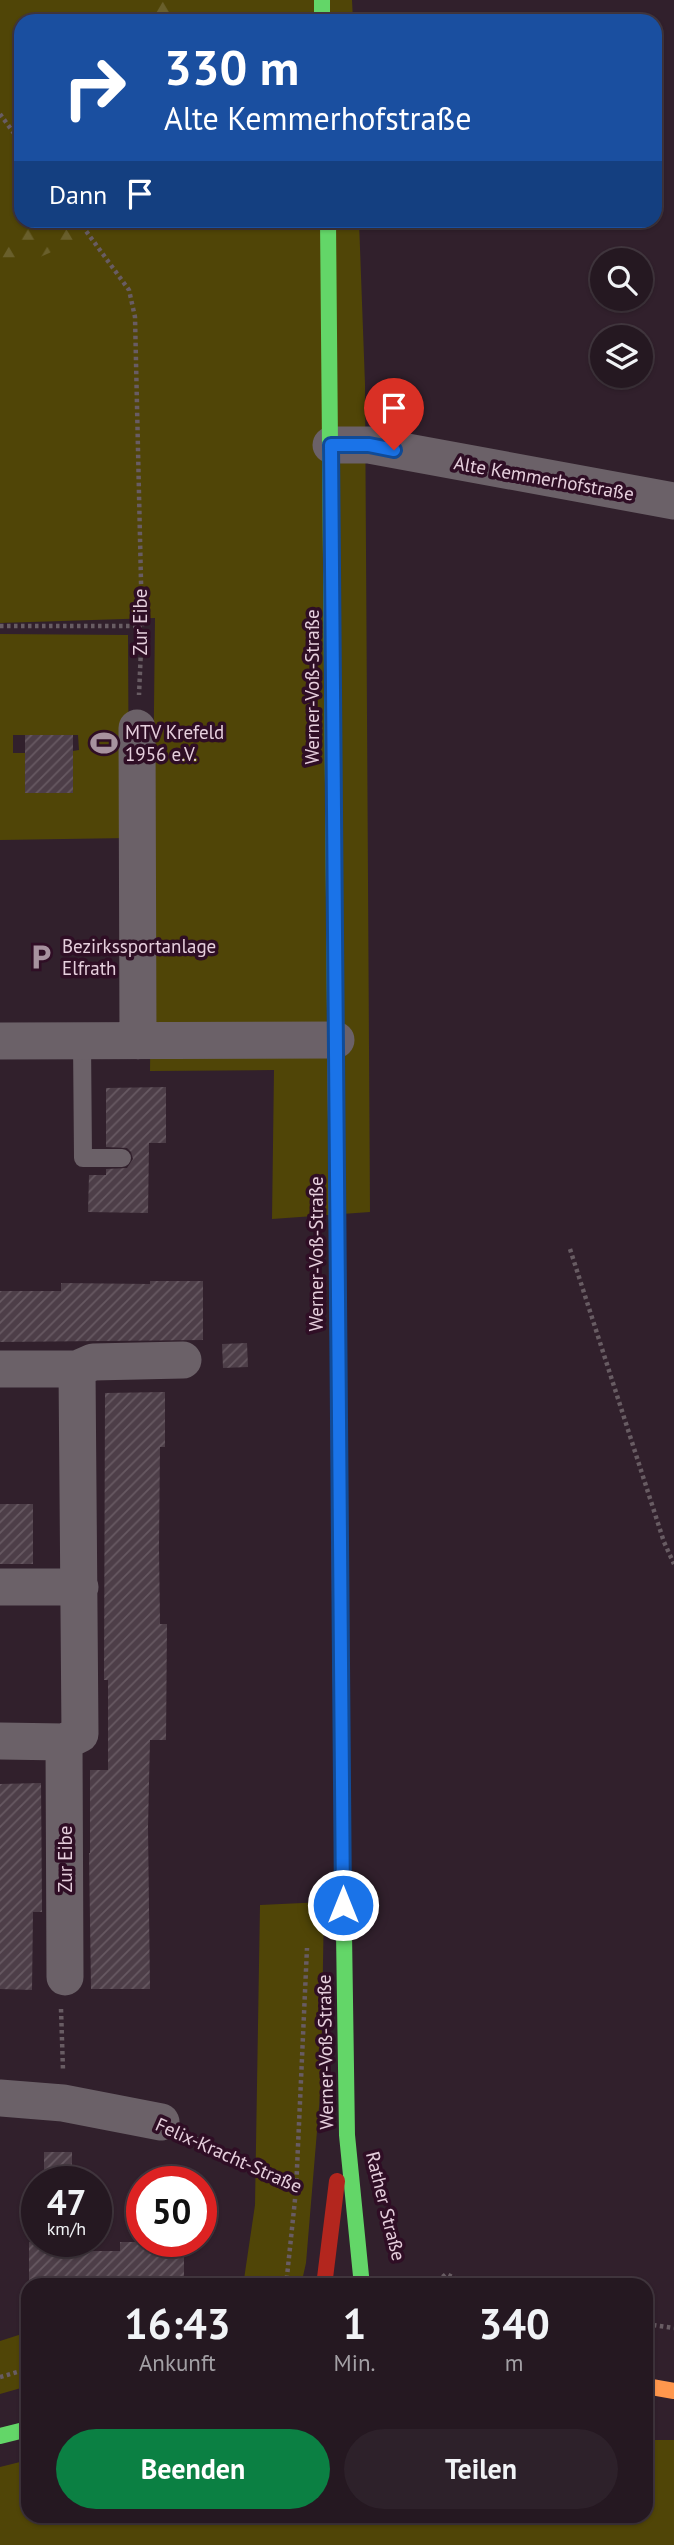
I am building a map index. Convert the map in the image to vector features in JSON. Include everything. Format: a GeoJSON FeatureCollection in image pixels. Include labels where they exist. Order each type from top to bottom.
{"type":"FeatureCollection","features":[{"type":"Feature","properties":{"kind":"main road","name":"Werner-Voß-Straße"},"geometry":{"type":"LineString","coordinates":[[328,228],[344,1993],[347,2135],[361,2278]]}},
{"type":"Feature","properties":{"kind":"main road"},"geometry":{"type":"LineString","coordinates":[[325,2278],[333,2195],[347,2135]]}},
{"type":"Feature","properties":{"kind":"main road","name":"Rather Straße"},"geometry":{"type":"LineString","coordinates":[[347,2135],[370,2242],[377,2262]]}},
{"type":"Feature","properties":{"kind":"main road"},"geometry":{"type":"LineString","coordinates":[[653,2387],[674,2391]]}},
{"type":"Feature","properties":{"kind":"main road"},"geometry":{"type":"LineString","coordinates":[[0,2436],[21,2431]]}},
{"type":"Feature","properties":{"kind":"street","name":"Alte Kemmerhofstraße"},"geometry":{"type":"LineString","coordinates":[[331,445],[369,445],[674,501]]}},
{"type":"Feature","properties":{"kind":"street"},"geometry":{"type":"LineString","coordinates":[[138,728],[138,1041]]}},
{"type":"Feature","properties":{"kind":"street"},"geometry":{"type":"LineString","coordinates":[[0,1041],[336,1040]]}},
{"type":"Feature","properties":{"kind":"street"},"geometry":{"type":"LineString","coordinates":[[0,1369],[77,1369],[93,1363],[183,1360]]}},
{"type":"Feature","properties":{"kind":"street"},"geometry":{"type":"LineString","coordinates":[[0,1741],[64,1742],[79,1734],[77,1369]]}},
{"type":"Feature","properties":{"kind":"street"},"geometry":{"type":"LineString","coordinates":[[0,1587],[79,1587]]}},
{"type":"Feature","properties":{"kind":"street","name":"Zur Eibe"},"geometry":{"type":"LineString","coordinates":[[64,1742],[65,1977]]}},
{"type":"Feature","properties":{"kind":"street","name":"Felix-Kracht-Straße"},"geometry":{"type":"LineString","coordinates":[[0,2098],[63,2103],[161,2122]]}},
{"type":"Feature","properties":{"kind":"lane"},"geometry":{"type":"LineString","coordinates":[[82,1041],[83,1158],[122,1158]]}},
{"type":"Feature","properties":{"kind":"path"},"geometry":{"type":"LineString","coordinates":[[0,114],[14,133]]}},
{"type":"Feature","properties":{"kind":"path","name":"Zur Eibe"},"geometry":{"type":"LineString","coordinates":[[84,228],[129,290],[135,317],[142,626],[138,728]]}},
{"type":"Feature","properties":{"kind":"path"},"geometry":{"type":"LineString","coordinates":[[0,626],[142,626]]}},
{"type":"Feature","properties":{"kind":"path"},"geometry":{"type":"LineString","coordinates":[[570,1249],[664,1542],[674,1564]]}},
{"type":"Feature","properties":{"kind":"path"},"geometry":{"type":"LineString","coordinates":[[63,2103],[61,1999],[65,1977]]}},
{"type":"Feature","properties":{"kind":"path","name":"Felix-Kracht-Straße"},"geometry":{"type":"LineString","coordinates":[[161,2122],[296,2190],[333,2195]]}},
{"type":"Feature","properties":{"kind":"path"},"geometry":{"type":"LineString","coordinates":[[653,2325],[674,2328]]}},
{"type":"Feature","properties":{"kind":"path"},"geometry":{"type":"LineString","coordinates":[[0,2377],[21,2371]]}},
{"type":"Feature","properties":{"kind":"green space"},"geometry":{"type":"Polygon","coordinates":[[[0,0],[352,0],[353,14],[14,14],[14,228],[359,228],[365,384],[370,1212],[272,1219],[274,1070],[150,1071],[155,618],[0,623],[0,0]]]}},
{"type":"Feature","properties":{"kind":"green space"},"geometry":{"type":"Polygon","coordinates":[[[142,0],[172,0],[177,14],[147,14],[142,0]]]}},
{"type":"Feature","properties":{"kind":"green space"},"geometry":{"type":"Polygon","coordinates":[[[29,228],[66,228],[76,241],[0,275],[0,242],[29,228]]]}},
{"type":"Feature","properties":{"kind":"green space","name":"MTV Krefeld 1956 e.V."},"geometry":{"type":"Polygon","coordinates":[[[0,634],[128,635],[129,838],[0,840],[0,634]],[[13,735],[13,753],[25,753],[25,792],[73,751],[79,750],[78,735],[13,735]]]}},
{"type":"Feature","properties":{"kind":"green space"},"geometry":{"type":"Polygon","coordinates":[[[324,1902],[321,2083],[303,2278],[244,2278],[255,2205],[260,1905],[324,1902]]]}},
{"type":"Feature","properties":{"kind":"green space"},"geometry":{"type":"Polygon","coordinates":[[[21,2334],[21,2388],[0,2394],[0,2341],[21,2334]]]}},
{"type":"Feature","properties":{"kind":"green space"},"geometry":{"type":"Polygon","coordinates":[[[653,2440],[674,2440],[674,2545],[0,2545],[0,2467],[21,2462],[21,2523],[653,2523],[653,2440]]]}},
{"type":"Feature","properties":{"kind":"building"},"geometry":{"type":"Polygon","coordinates":[[[25,735],[73,735],[73,793],[25,793],[25,735]]]}},
{"type":"Feature","properties":{"kind":"building"},"geometry":{"type":"Polygon","coordinates":[[[166,1087],[166,1143],[149,1143],[148,1213],[88,1212],[89,1175],[106,1175],[106,1169],[127,1168],[133,1159],[127,1148],[106,1147],[106,1088],[166,1087]]]}},
{"type":"Feature","properties":{"kind":"building"},"geometry":{"type":"Polygon","coordinates":[[[150,1281],[203,1281],[203,1340],[0,1342],[0,1291],[61,1291],[61,1283],[150,1284],[150,1281]]]}},
{"type":"Feature","properties":{"kind":"building"},"geometry":{"type":"Polygon","coordinates":[[[247,1343],[248,1367],[223,1368],[222,1344],[247,1343]]]}},
{"type":"Feature","properties":{"kind":"building"},"geometry":{"type":"Polygon","coordinates":[[[165,1392],[165,1447],[160,1447],[159,1548],[160,1624],[167,1624],[166,1740],[150,1740],[150,1989],[91,1989],[90,1770],[108,1770],[108,1680],[104,1680],[105,1393],[165,1392]]]}},
{"type":"Feature","properties":{"kind":"building"},"geometry":{"type":"Polygon","coordinates":[[[0,1504],[33,1504],[33,1564],[0,1564],[0,1504]]]}},
{"type":"Feature","properties":{"kind":"building"},"geometry":{"type":"Polygon","coordinates":[[[41,1783],[42,1912],[33,1912],[32,1990],[0,1989],[0,1784],[41,1783]]]}},
{"type":"Feature","properties":{"kind":"building"},"geometry":{"type":"Polygon","coordinates":[[[44,2152],[72,2152],[72,2166],[44,2166],[44,2152]]]}},
{"type":"Feature","properties":{"kind":"building"},"geometry":{"type":"Polygon","coordinates":[[[120,2242],[126,2242],[126,2257],[184,2257],[184,2278],[29,2278],[29,2257],[112,2257],[112,2251],[120,2251],[120,2242]]]}},
{"type":"Feature","properties":{"kind":"traffic: fast"},"geometry":{"type":"LineString","coordinates":[[322,0],[322,14]]}},
{"type":"Feature","properties":{"kind":"traffic: fast"},"geometry":{"type":"LineString","coordinates":[[328,228],[335,1010]]}},
{"type":"Feature","properties":{"kind":"traffic: fast"},"geometry":{"type":"LineString","coordinates":[[343,1866],[347,2135],[361,2278]]}},
{"type":"Feature","properties":{"kind":"traffic: fast"},"geometry":{"type":"LineString","coordinates":[[0,2436],[21,2431]]}},
{"type":"Feature","properties":{"kind":"traffic: slow"},"geometry":{"type":"LineString","coordinates":[[335,1010],[338,1340]]}},
{"type":"Feature","properties":{"kind":"traffic: slow"},"geometry":{"type":"LineString","coordinates":[[340,1604],[343,1866]]}},
{"type":"Feature","properties":{"kind":"traffic: slow"},"geometry":{"type":"LineString","coordinates":[[653,2387],[674,2391]]}},
{"type":"Feature","properties":{"kind":"traffic: jam"},"geometry":{"type":"LineString","coordinates":[[338,1340],[340,1604]]}},
{"type":"Feature","properties":{"kind":"traffic: jam"},"geometry":{"type":"LineString","coordinates":[[325,2278],[337,2181]]}},
{"type":"Feature","properties":{"kind":"place","name":"MTV Krefeld 1956 e.V."},"geometry":{"type":"Point","coordinates":[104,743]}},
{"type":"Feature","properties":{"kind":"place","name":"Bezirkssportanlage Elfrath"},"geometry":{"type":"Point","coordinates":[41,957]}},
{"type":"Feature","properties":{"kind":"route"},"geometry":{"type":"LineString","coordinates":[[343,1905],[331,445],[369,445],[394,450]]}}]}
